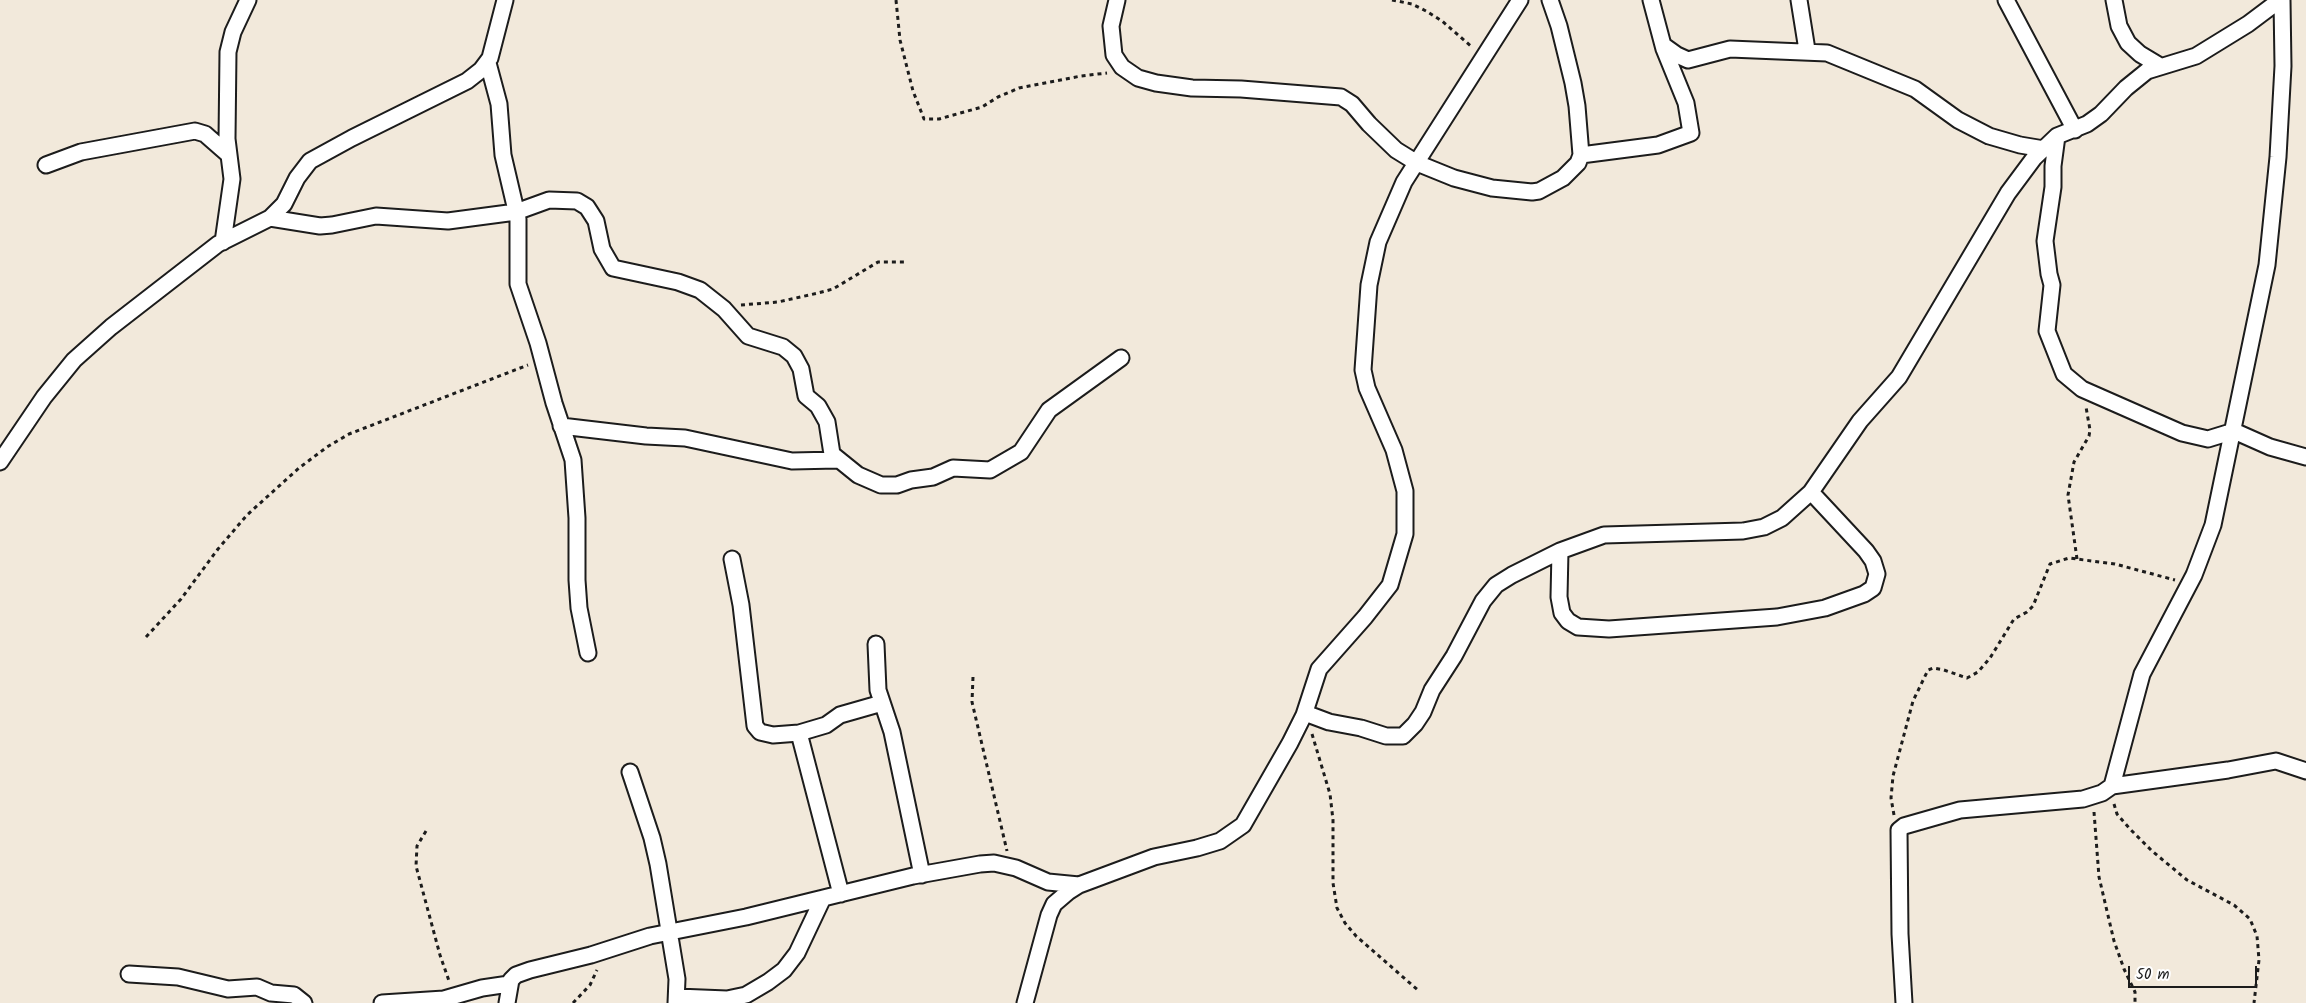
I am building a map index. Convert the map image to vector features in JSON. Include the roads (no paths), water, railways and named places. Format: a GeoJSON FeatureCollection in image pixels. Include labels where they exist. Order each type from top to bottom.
{"type":"FeatureCollection","features":[{"type":"Feature","properties":{"kind":"street"},"geometry":{"type":"LineString","coordinates":[[223,242],[232,179],[226,103],[228,52],[233,32],[248,0]]}},
{"type":"Feature","properties":{"kind":"street"},"geometry":{"type":"LineString","coordinates":[[505,0],[488,63],[500,104],[503,155],[519,232],[517,281],[573,460],[579,608],[588,653]]}},
{"type":"Feature","properties":{"kind":"street"},"geometry":{"type":"LineString","coordinates":[[1117,0],[1111,26],[1112,47],[1116,60],[1128,72],[1146,81],[1192,88],[1241,89],[1341,97],[1352,104],[1369,124],[1396,150],[1417,163],[1454,178],[1492,188],[1532,192],[1539,191],[1563,178],[1578,163],[1581,155],[1573,83],[1559,26],[1550,0]]}},
{"type":"Feature","properties":{"kind":"street"},"geometry":{"type":"LineString","coordinates":[[1025,1003],[1049,915],[1061,898],[1080,885],[1154,857],[1197,848],[1230,836],[1243,825],[1305,714],[1319,669],[1365,618],[1390,585],[1405,534],[1406,519],[1403,482],[1394,450],[1365,381],[1363,354],[1369,285],[1378,242],[1404,182],[1520,0]]}},
{"type":"Feature","properties":{"kind":"street"},"geometry":{"type":"LineString","coordinates":[[1581,155],[1658,145],[1691,132],[1686,103],[1663,45],[1650,0]]}},
{"type":"Feature","properties":{"kind":"street"},"geometry":{"type":"LineString","coordinates":[[1799,0],[1807,50]]}},
{"type":"Feature","properties":{"kind":"street"},"geometry":{"type":"LineString","coordinates":[[2006,0],[2075,130]]}},
{"type":"Feature","properties":{"kind":"street"},"geometry":{"type":"LineString","coordinates":[[2114,0],[2118,26],[2128,43],[2140,54],[2160,66]]}},
{"type":"Feature","properties":{"kind":"street"},"geometry":{"type":"LineString","coordinates":[[1305,714],[1386,736],[1401,737],[1407,734],[1422,712],[1475,613],[1489,592],[1512,575],[1560,551],[1604,535],[1743,531],[1764,527],[1782,518],[1812,492],[1860,420],[1908,364],[2008,193],[2028,165],[2057,136],[2075,130],[2102,114],[2135,80],[2147,71],[2185,60],[2204,51],[2248,24],[2281,0]]}},
{"type":"Feature","properties":{"kind":"street"},"geometry":{"type":"LineString","coordinates":[[2112,786],[2142,674],[2190,583],[2213,525],[2234,431],[2264,284],[2271,238],[2283,66],[2281,0]]}},
{"type":"Feature","properties":{"kind":"street"},"geometry":{"type":"LineString","coordinates":[[1663,45],[1676,55],[1688,60],[1730,48],[1778,52],[1807,50],[1831,54],[1851,64],[1915,89],[1958,120],[1989,136],[2010,143],[2044,149]]}},
{"type":"Feature","properties":{"kind":"street"},"geometry":{"type":"LineString","coordinates":[[0,462],[44,397],[74,360],[111,327],[223,242],[270,218],[284,204],[304,168],[319,155],[467,81],[488,63]]}},
{"type":"Feature","properties":{"kind":"street"},"geometry":{"type":"LineString","coordinates":[[46,165],[81,152],[195,131],[206,134],[229,155]]}},
{"type":"Feature","properties":{"kind":"street"},"geometry":{"type":"LineString","coordinates":[[2057,136],[2053,166],[2053,187],[2045,241],[2052,285],[2047,331],[2060,368],[2068,380],[2082,389],[2162,426],[2182,433],[2208,439],[2234,431],[2270,447],[2306,457]]}},
{"type":"Feature","properties":{"kind":"street"},"geometry":{"type":"LineString","coordinates":[[270,218],[326,226],[376,216],[448,221],[516,212],[549,200],[577,201],[587,207],[596,221],[602,249],[613,268],[678,282],[700,290],[728,314],[748,336],[783,347],[798,361],[806,396],[824,414],[829,430],[832,454],[837,460],[871,482],[891,486],[915,479],[934,477],[953,468],[990,470],[1021,452],[1049,410],[1121,358]]}},
{"type":"Feature","properties":{"kind":"street"},"geometry":{"type":"LineString","coordinates":[[561,426],[646,436],[685,438],[792,460],[837,460]]}},
{"type":"Feature","properties":{"kind":"street"},"geometry":{"type":"LineString","coordinates":[[1560,551],[1559,597],[1562,613],[1568,622],[1578,627],[1609,629],[1777,617],[1825,608],[1864,594],[1873,588],[1877,574],[1873,561],[1866,551],[1812,492]]}},
{"type":"Feature","properties":{"kind":"street"},"geometry":{"type":"LineString","coordinates":[[732,559],[741,605],[756,726],[763,734],[799,733],[826,725],[840,715],[882,703]]}},
{"type":"Feature","properties":{"kind":"street"},"geometry":{"type":"LineString","coordinates":[[876,644],[878,690],[896,749],[922,875]]}},
{"type":"Feature","properties":{"kind":"street"},"geometry":{"type":"LineString","coordinates":[[799,733],[841,894]]}},
{"type":"Feature","properties":{"kind":"street"},"geometry":{"type":"LineString","coordinates":[[1904,1003],[1900,934],[1898,830],[1904,826],[1960,810],[2092,797],[2112,786],[2228,770],[2276,761],[2306,771]]}},
{"type":"Feature","properties":{"kind":"street"},"geometry":{"type":"LineString","coordinates":[[630,772],[652,838],[670,932],[677,979],[677,1000],[726,1000],[746,996],[768,982],[784,970],[797,953],[823,898]]}},
{"type":"Feature","properties":{"kind":"street"},"geometry":{"type":"LineString","coordinates":[[507,1003],[509,984],[513,977],[520,973],[670,932],[746,917],[922,875],[994,863],[1011,867],[1048,882],[1080,885]]}},
{"type":"Feature","properties":{"kind":"street"},"geometry":{"type":"LineString","coordinates":[[130,974],[178,977],[228,989],[257,987],[271,994],[294,996],[304,1003]]}},
{"type":"Feature","properties":{"kind":"street"},"geometry":{"type":"LineString","coordinates":[[382,1003],[444,999],[482,988],[509,984]]}}]}
